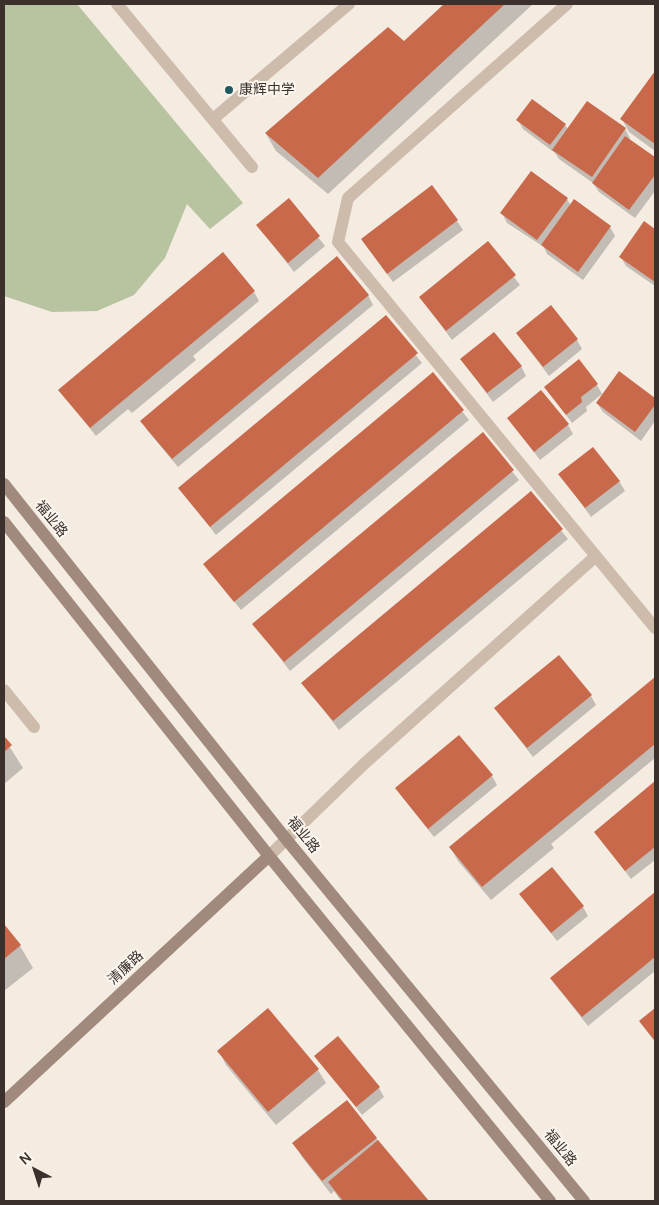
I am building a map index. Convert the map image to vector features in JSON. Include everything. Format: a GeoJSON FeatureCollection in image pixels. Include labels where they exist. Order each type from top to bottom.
{"type":"FeatureCollection","features":[{"type":"Feature","properties":{"kind":"street"},"geometry":{"type":"LineString","coordinates":[[117,4],[252,167]]}},
{"type":"Feature","properties":{"kind":"street"},"geometry":{"type":"LineString","coordinates":[[212,120],[348,4]]}},
{"type":"Feature","properties":{"kind":"street"},"geometry":{"type":"LineString","coordinates":[[567,4],[348,198],[338,242],[655,628]]}},
{"type":"Feature","properties":{"kind":"street","name":"福业路"},"geometry":{"type":"LineString","coordinates":[[4,484],[286,838],[584,1201]]}},
{"type":"Feature","properties":{"kind":"street"},"geometry":{"type":"LineString","coordinates":[[4,522],[269,856],[550,1201]]}},
{"type":"Feature","properties":{"kind":"street"},"geometry":{"type":"LineString","coordinates":[[269,856],[364,764],[596,556]]}},
{"type":"Feature","properties":{"kind":"street"},"geometry":{"type":"LineString","coordinates":[[4,690],[34,727]]}},
{"type":"Feature","properties":{"kind":"street","name":"清廉路"},"geometry":{"type":"LineString","coordinates":[[4,1102],[269,856]]}},
{"type":"Feature","properties":{"kind":"green space"},"geometry":{"type":"Polygon","coordinates":[[[4,4],[77,4],[243,203],[210,229],[187,204],[165,258],[134,295],[97,311],[52,312],[4,296],[4,4]]]}},
{"type":"Feature","properties":{"kind":"building"},"geometry":{"type":"Polygon","coordinates":[[[444,4],[505,4],[318,178],[265,133],[388,27],[404,41],[444,4]]]}},
{"type":"Feature","properties":{"kind":"building"},"geometry":{"type":"Polygon","coordinates":[[[655,71],[655,144],[620,119],[655,71]]]}},
{"type":"Feature","properties":{"kind":"building"},"geometry":{"type":"Polygon","coordinates":[[[532,99],[566,124],[550,145],[516,120],[532,99]]]}},
{"type":"Feature","properties":{"kind":"building"},"geometry":{"type":"Polygon","coordinates":[[[587,101],[626,128],[592,177],[552,150],[587,101]]]}},
{"type":"Feature","properties":{"kind":"building"},"geometry":{"type":"Polygon","coordinates":[[[625,136],[655,157],[655,175],[629,210],[592,183],[625,136]]]}},
{"type":"Feature","properties":{"kind":"building"},"geometry":{"type":"Polygon","coordinates":[[[531,171],[568,198],[537,240],[500,213],[531,171]]]}},
{"type":"Feature","properties":{"kind":"building"},"geometry":{"type":"Polygon","coordinates":[[[432,185],[458,220],[387,274],[361,239],[432,185]]]}},
{"type":"Feature","properties":{"kind":"building"},"geometry":{"type":"Polygon","coordinates":[[[289,198],[320,236],[288,263],[256,225],[289,198]]]}},
{"type":"Feature","properties":{"kind":"building"},"geometry":{"type":"Polygon","coordinates":[[[574,199],[611,226],[578,272],[541,245],[574,199]]]}},
{"type":"Feature","properties":{"kind":"building"},"geometry":{"type":"Polygon","coordinates":[[[644,221],[655,229],[655,282],[619,257],[644,221]]]}},
{"type":"Feature","properties":{"kind":"building"},"geometry":{"type":"Polygon","coordinates":[[[488,241],[516,275],[446,331],[419,297],[488,241]]]}},
{"type":"Feature","properties":{"kind":"building"},"geometry":{"type":"Polygon","coordinates":[[[223,252],[255,291],[90,428],[58,390],[223,252]]]}},
{"type":"Feature","properties":{"kind":"building"},"geometry":{"type":"Polygon","coordinates":[[[337,256],[369,295],[172,459],[140,421],[337,256]]]}},
{"type":"Feature","properties":{"kind":"building"},"geometry":{"type":"Polygon","coordinates":[[[551,305],[578,339],[543,367],[516,333],[551,305]]]}},
{"type":"Feature","properties":{"kind":"building"},"geometry":{"type":"Polygon","coordinates":[[[386,315],[418,353],[210,527],[178,488],[386,315]]]}},
{"type":"Feature","properties":{"kind":"building"},"geometry":{"type":"Polygon","coordinates":[[[494,332],[522,366],[487,393],[460,359],[494,332]]]}},
{"type":"Feature","properties":{"kind":"building"},"geometry":{"type":"Polygon","coordinates":[[[579,359],[598,384],[581,397],[582,402],[566,415],[544,387],[579,359]]]}},
{"type":"Feature","properties":{"kind":"building"},"geometry":{"type":"Polygon","coordinates":[[[619,371],[655,398],[655,405],[635,432],[596,403],[619,371]]]}},
{"type":"Feature","properties":{"kind":"building"},"geometry":{"type":"Polygon","coordinates":[[[433,372],[464,410],[234,602],[203,564],[433,372]]]}},
{"type":"Feature","properties":{"kind":"building"},"geometry":{"type":"Polygon","coordinates":[[[541,390],[569,424],[534,452],[507,418],[541,390]]]}},
{"type":"Feature","properties":{"kind":"building"},"geometry":{"type":"Polygon","coordinates":[[[483,432],[514,470],[284,662],[252,624],[483,432]]]}},
{"type":"Feature","properties":{"kind":"building"},"geometry":{"type":"Polygon","coordinates":[[[593,447],[620,481],[585,508],[558,474],[593,447]]]}},
{"type":"Feature","properties":{"kind":"building"},"geometry":{"type":"Polygon","coordinates":[[[531,491],[563,529],[333,721],[301,683],[531,491]]]}},
{"type":"Feature","properties":{"kind":"building"},"geometry":{"type":"Polygon","coordinates":[[[559,655],[592,695],[527,748],[494,708],[559,655]]]}},
{"type":"Feature","properties":{"kind":"building"},"geometry":{"type":"Polygon","coordinates":[[[655,677],[655,744],[482,887],[449,847],[655,677]]]}},
{"type":"Feature","properties":{"kind":"building"},"geometry":{"type":"Polygon","coordinates":[[[459,735],[493,775],[428,829],[395,788],[459,735]]]}},
{"type":"Feature","properties":{"kind":"building"},"geometry":{"type":"Polygon","coordinates":[[[4,736],[12,745],[4,752],[4,736]]]}},
{"type":"Feature","properties":{"kind":"building"},"geometry":{"type":"Polygon","coordinates":[[[655,781],[655,847],[625,871],[594,832],[655,781]]]}},
{"type":"Feature","properties":{"kind":"building"},"geometry":{"type":"Polygon","coordinates":[[[552,867],[584,906],[551,933],[519,894],[552,867]]]}},
{"type":"Feature","properties":{"kind":"building"},"geometry":{"type":"Polygon","coordinates":[[[655,892],[655,957],[582,1017],[550,978],[655,892]]]}},
{"type":"Feature","properties":{"kind":"building"},"geometry":{"type":"Polygon","coordinates":[[[4,924],[21,945],[4,959],[4,924]]]}},
{"type":"Feature","properties":{"kind":"building"},"geometry":{"type":"Polygon","coordinates":[[[268,1008],[319,1069],[268,1112],[217,1051],[268,1008]]]}},
{"type":"Feature","properties":{"kind":"building"},"geometry":{"type":"Polygon","coordinates":[[[655,1008],[655,1041],[639,1021],[655,1008]]]}},
{"type":"Feature","properties":{"kind":"building"},"geometry":{"type":"Polygon","coordinates":[[[338,1036],[380,1087],[356,1107],[314,1056],[338,1036]]]}},
{"type":"Feature","properties":{"kind":"building"},"geometry":{"type":"Polygon","coordinates":[[[347,1100],[377,1138],[322,1181],[292,1143],[347,1100]]]}},
{"type":"Feature","properties":{"kind":"building"},"geometry":{"type":"Polygon","coordinates":[[[378,1140],[429,1201],[343,1201],[328,1182],[378,1140]]]}},
{"type":"Feature","properties":{"kind":"place","name":"康辉中学"},"geometry":{"type":"Point","coordinates":[229,90]}}]}
